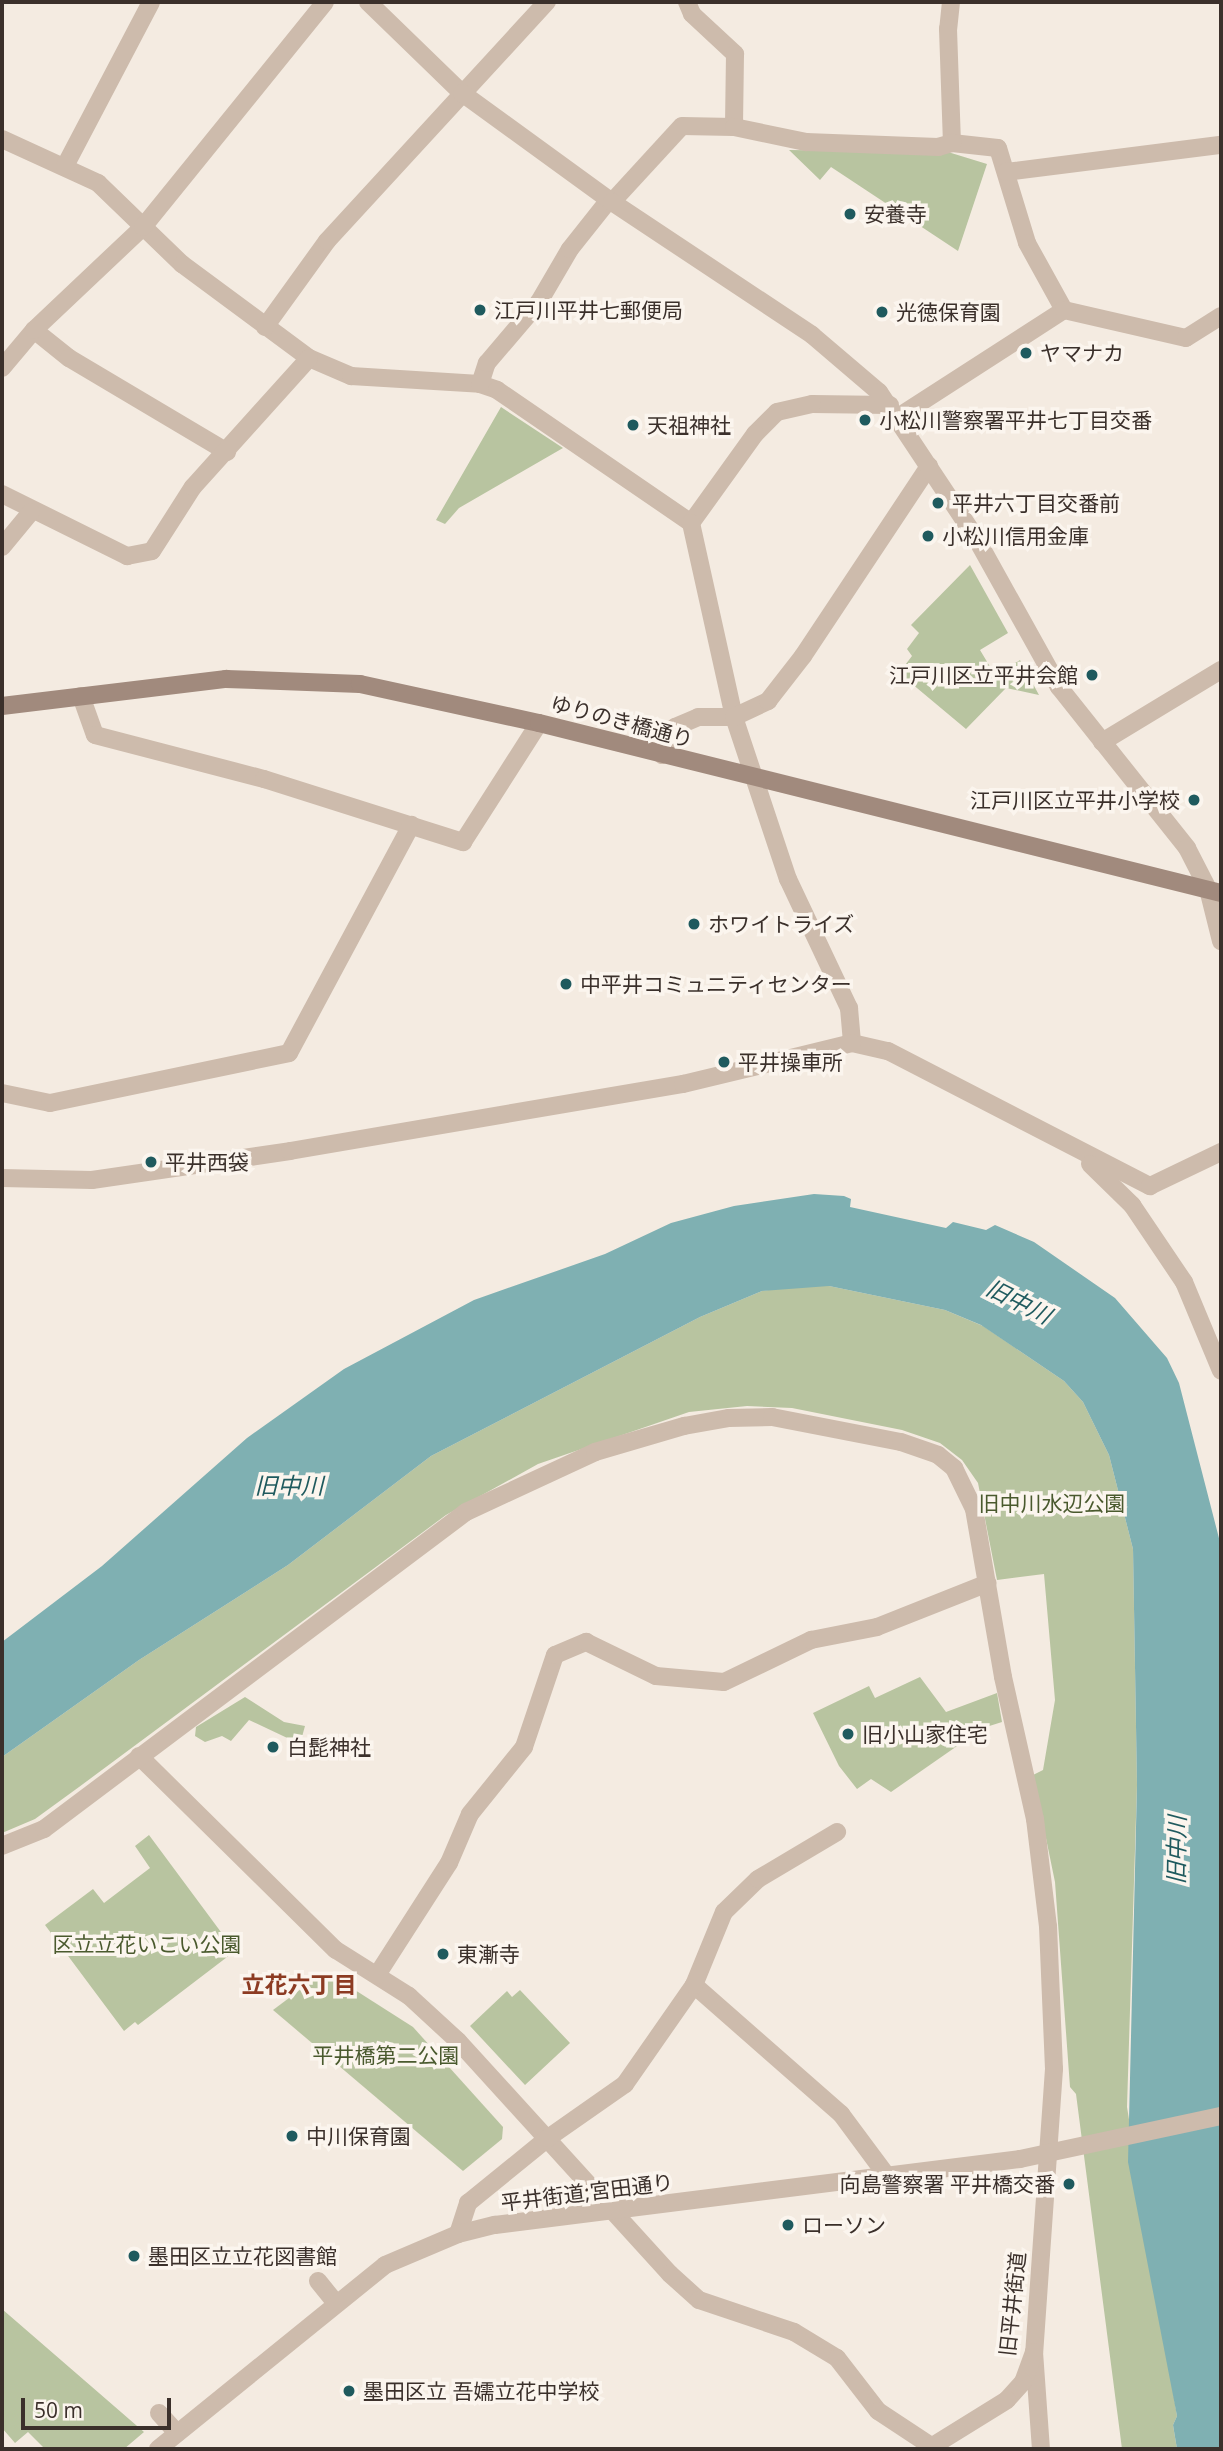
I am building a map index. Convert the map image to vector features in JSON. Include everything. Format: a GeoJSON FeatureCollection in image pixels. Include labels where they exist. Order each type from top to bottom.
{"type":"FeatureCollection","features":[{"type":"Feature","properties":{"kind":"main road","name":"ゆりのき橋通り"},"geometry":{"type":"LineString","coordinates":[[2,706],[226,679],[317,680],[383,688],[539,723],[755,779],[1215,891]]}},
{"type":"Feature","properties":{"kind":"street"},"geometry":{"type":"LineString","coordinates":[[65,166],[151,2]]}},
{"type":"Feature","properties":{"kind":"street"},"geometry":{"type":"LineString","coordinates":[[2,368],[34,330],[143,227],[325,2]]}},
{"type":"Feature","properties":{"kind":"street"},"geometry":{"type":"LineString","coordinates":[[368,2],[462,93],[610,201],[812,335],[853,366],[894,411],[976,538],[1050,673],[1187,848],[1215,891],[1221,941]]}},
{"type":"Feature","properties":{"kind":"street"},"geometry":{"type":"LineString","coordinates":[[265,327],[327,241],[547,2]]}},
{"type":"Feature","properties":{"kind":"street"},"geometry":{"type":"LineString","coordinates":[[688,2],[692,14],[735,54],[734,127]]}},
{"type":"Feature","properties":{"kind":"street"},"geometry":{"type":"LineString","coordinates":[[951,2],[948,29],[951,143]]}},
{"type":"Feature","properties":{"kind":"street"},"geometry":{"type":"LineString","coordinates":[[480,384],[487,363],[539,302],[569,248],[682,126],[734,127],[806,142],[938,147],[951,143],[998,148],[1027,243],[1064,310]]}},
{"type":"Feature","properties":{"kind":"street"},"geometry":{"type":"LineString","coordinates":[[2,139],[98,183],[182,264],[309,358],[351,376],[480,384],[516,402],[691,523],[734,717],[788,879],[849,1008],[852,1043]]}},
{"type":"Feature","properties":{"kind":"street"},"geometry":{"type":"LineString","coordinates":[[1006,172],[1221,145]]}},
{"type":"Feature","properties":{"kind":"street"},"geometry":{"type":"LineString","coordinates":[[691,523],[755,434],[777,412],[812,404],[894,411],[1064,310],[1185,338],[1221,316]]}},
{"type":"Feature","properties":{"kind":"street"},"geometry":{"type":"LineString","coordinates":[[34,330],[69,358],[226,452]]}},
{"type":"Feature","properties":{"kind":"street"},"geometry":{"type":"LineString","coordinates":[[2,494],[32,512],[127,556],[142,556],[152,551],[193,487],[309,358]]}},
{"type":"Feature","properties":{"kind":"street"},"geometry":{"type":"LineString","coordinates":[[662,755],[675,727],[698,717],[734,717],[768,701],[796,665],[929,466]]}},
{"type":"Feature","properties":{"kind":"street"},"geometry":{"type":"LineString","coordinates":[[2,547],[32,512]]}},
{"type":"Feature","properties":{"kind":"street"},"geometry":{"type":"LineString","coordinates":[[1102,742],[1221,670]]}},
{"type":"Feature","properties":{"kind":"street"},"geometry":{"type":"LineString","coordinates":[[81,696],[95,735],[277,783],[463,842],[539,723]]}},
{"type":"Feature","properties":{"kind":"street"},"geometry":{"type":"LineString","coordinates":[[2,1093],[50,1102],[289,1053],[411,825]]}},
{"type":"Feature","properties":{"kind":"street"},"geometry":{"type":"LineString","coordinates":[[2,1178],[92,1180],[277,1153],[683,1084],[852,1043],[888,1051],[1077,1152],[1150,1186],[1221,1152]]}},
{"type":"Feature","properties":{"kind":"street"},"geometry":{"type":"LineString","coordinates":[[1077,1152],[1132,1205],[1184,1282],[1221,1371]]}},
{"type":"Feature","properties":{"kind":"street","name":"旧平井街道"},"geometry":{"type":"LineString","coordinates":[[2,1846],[44,1829],[466,1513],[595,1452],[684,1426],[729,1418],[772,1417],[901,1442],[938,1455],[965,1487],[988,1583],[1045,1890],[1054,2016],[1049,2154],[1034,2352],[1023,2382],[1007,2400],[930,2447]]}},
{"type":"Feature","properties":{"kind":"street"},"geometry":{"type":"LineString","coordinates":[[377,1975],[449,1863],[470,1814],[524,1747],[555,1655],[586,1642],[656,1676],[724,1682],[811,1640],[877,1627],[988,1583]]}},
{"type":"Feature","properties":{"kind":"street"},"geometry":{"type":"LineString","coordinates":[[139,1756],[328,1942],[430,2014],[699,2300],[794,2332],[836,2358],[878,2411],[930,2447]]}},
{"type":"Feature","properties":{"kind":"street"},"geometry":{"type":"LineString","coordinates":[[458,2234],[468,2203],[548,2138],[625,2084],[694,1985],[724,1912],[758,1879],[837,1832]]}},
{"type":"Feature","properties":{"kind":"street"},"geometry":{"type":"LineString","coordinates":[[694,1985],[841,2114],[887,2176]]}},
{"type":"Feature","properties":{"kind":"street","name":"平井街道;宮田通り"},"geometry":{"type":"LineString","coordinates":[[158,2449],[385,2265],[458,2234],[495,2225],[617,2212],[1049,2154],[1221,2116]]}},
{"type":"Feature","properties":{"kind":"street"},"geometry":{"type":"LineString","coordinates":[[318,2281],[335,2303]]}},
{"type":"Feature","properties":{"kind":"street"},"geometry":{"type":"LineString","coordinates":[[1034,2352],[1041,2449]]}},
{"type":"Feature","properties":{"kind":"street"},"geometry":{"type":"LineString","coordinates":[[159,2413],[177,2433]]}},
{"type":"Feature","properties":{"kind":"green space"},"geometry":{"type":"Polygon","coordinates":[[[789,150],[948,152],[987,164],[958,251],[831,167],[820,180],[789,150]]]}},
{"type":"Feature","properties":{"kind":"green space"},"geometry":{"type":"Polygon","coordinates":[[[501,407],[563,448],[459,508],[445,524],[436,520],[501,407]]]}},
{"type":"Feature","properties":{"kind":"green space"},"geometry":{"type":"Polygon","coordinates":[[[970,565],[1008,633],[980,650],[995,675],[1020,660],[1039,695],[1006,688],[966,729],[899,673],[912,656],[907,649],[919,633],[911,625],[970,565]]]}},
{"type":"Feature","properties":{"kind":"green space","name":"旧中川水辺公園"},"geometry":{"type":"Polygon","coordinates":[[[802,1285],[829,1286],[945,1310],[983,1326],[1064,1381],[1083,1402],[1109,1455],[1133,1549],[1137,1785],[1127,2107],[1177,2416],[1173,2425],[1177,2449],[1122,2449],[1076,2094],[1070,2087],[1055,1882],[1033,1775],[1043,1770],[1055,1700],[1044,1574],[997,1580],[978,1483],[962,1460],[940,1443],[902,1430],[792,1408],[747,1406],[689,1412],[538,1464],[446,1515],[35,1819],[2,1833],[2,1757],[139,1660],[288,1565],[431,1456],[700,1317],[762,1291],[802,1285]]]}},
{"type":"Feature","properties":{"kind":"green space"},"geometry":{"type":"Polygon","coordinates":[[[920,1677],[946,1712],[997,1693],[1002,1722],[983,1728],[891,1792],[871,1779],[857,1789],[839,1766],[813,1713],[869,1686],[875,1698],[920,1677]]]}},
{"type":"Feature","properties":{"kind":"green space"},"geometry":{"type":"Polygon","coordinates":[[[245,1697],[284,1722],[305,1726],[300,1744],[249,1720],[231,1741],[222,1736],[205,1742],[195,1736],[196,1727],[245,1697]]]}},
{"type":"Feature","properties":{"kind":"green space","name":"区立立花いこい公園"},"geometry":{"type":"Polygon","coordinates":[[[149,1835],[235,1951],[138,2025],[135,2022],[124,2031],[45,1925],[93,1889],[104,1903],[150,1868],[135,1846],[149,1835]]]}},
{"type":"Feature","properties":{"kind":"green space","name":"平井橋第二公園"},"geometry":{"type":"Polygon","coordinates":[[[333,1976],[413,2027],[503,2127],[502,2139],[463,2171],[273,2010],[317,1977],[333,1976]]]}},
{"type":"Feature","properties":{"kind":"green space"},"geometry":{"type":"Polygon","coordinates":[[[520,1990],[570,2043],[525,2085],[470,2026],[507,1991],[512,1997],[520,1990]]]}},
{"type":"Feature","properties":{"kind":"green space"},"geometry":{"type":"Polygon","coordinates":[[[2,2309],[144,2432],[124,2449],[45,2449],[28,2432],[15,2443],[2,2428],[2,2309]]]}},
{"type":"Feature","properties":{"kind":"water","name":"旧中川"},"geometry":{"type":"Polygon","coordinates":[[[814,1194],[844,1196],[851,1199],[850,1207],[946,1228],[953,1222],[986,1230],[995,1225],[1034,1242],[1115,1298],[1167,1358],[1179,1383],[1221,1546],[1221,2449],[1177,2449],[1173,2425],[1177,2416],[1128,2162],[1137,1785],[1133,1549],[1109,1455],[1083,1402],[1064,1381],[981,1325],[945,1310],[829,1286],[762,1291],[700,1317],[431,1456],[288,1565],[139,1660],[2,1757],[2,1642],[102,1566],[247,1438],[344,1369],[474,1300],[605,1254],[671,1223],[734,1206],[814,1194]]]}},
{"type":"Feature","properties":{"kind":"place","name":"安養寺"},"geometry":{"type":"Point","coordinates":[850,214]}},
{"type":"Feature","properties":{"kind":"place","name":"江戸川平井七郵便局"},"geometry":{"type":"Point","coordinates":[480,310]}},
{"type":"Feature","properties":{"kind":"place","name":"光徳保育園"},"geometry":{"type":"Point","coordinates":[882,312]}},
{"type":"Feature","properties":{"kind":"place","name":"ヤマナカ"},"geometry":{"type":"Point","coordinates":[1026,353]}},
{"type":"Feature","properties":{"kind":"place","name":"小松川警察署平井七丁目交番"},"geometry":{"type":"Point","coordinates":[865,420]}},
{"type":"Feature","properties":{"kind":"place","name":"天祖神社"},"geometry":{"type":"Point","coordinates":[633,425]}},
{"type":"Feature","properties":{"kind":"place","name":"平井六丁目交番前"},"geometry":{"type":"Point","coordinates":[938,503]}},
{"type":"Feature","properties":{"kind":"place","name":"小松川信用金庫"},"geometry":{"type":"Point","coordinates":[928,536]}},
{"type":"Feature","properties":{"kind":"place","name":"江戸川区立平井会館"},"geometry":{"type":"Point","coordinates":[1092,675]}},
{"type":"Feature","properties":{"kind":"place","name":"江戸川区立平井小学校"},"geometry":{"type":"Point","coordinates":[1194,800]}},
{"type":"Feature","properties":{"kind":"place","name":"ホワイトライズ"},"geometry":{"type":"Point","coordinates":[694,924]}},
{"type":"Feature","properties":{"kind":"place","name":"中平井コミュニティセンター"},"geometry":{"type":"Point","coordinates":[566,984]}},
{"type":"Feature","properties":{"kind":"place","name":"平井操車所"},"geometry":{"type":"Point","coordinates":[724,1062]}},
{"type":"Feature","properties":{"kind":"place","name":"平井西袋"},"geometry":{"type":"Point","coordinates":[151,1162]}},
{"type":"Feature","properties":{"kind":"place","name":"旧小山家住宅"},"geometry":{"type":"Point","coordinates":[848,1734]}},
{"type":"Feature","properties":{"kind":"place","name":"白髭神社"},"geometry":{"type":"Point","coordinates":[273,1747]}},
{"type":"Feature","properties":{"kind":"place","name":"東漸寺"},"geometry":{"type":"Point","coordinates":[443,1954]}},
{"type":"Feature","properties":{"kind":"place","name":"中川保育園"},"geometry":{"type":"Point","coordinates":[292,2136]}},
{"type":"Feature","properties":{"kind":"place","name":"向島警察署 平井橋交番"},"geometry":{"type":"Point","coordinates":[1069,2184]}},
{"type":"Feature","properties":{"kind":"place","name":"ローソン"},"geometry":{"type":"Point","coordinates":[788,2225]}},
{"type":"Feature","properties":{"kind":"place","name":"墨田区立立花図書館"},"geometry":{"type":"Point","coordinates":[134,2256]}},
{"type":"Feature","properties":{"kind":"place","name":"墨田区立 吾嬬立花中学校"},"geometry":{"type":"Point","coordinates":[349,2391]}},
{"type":"Feature","properties":{"kind":"district","name":"立花六丁目"},"geometry":{"type":"Point","coordinates":[299,1984]}}]}
